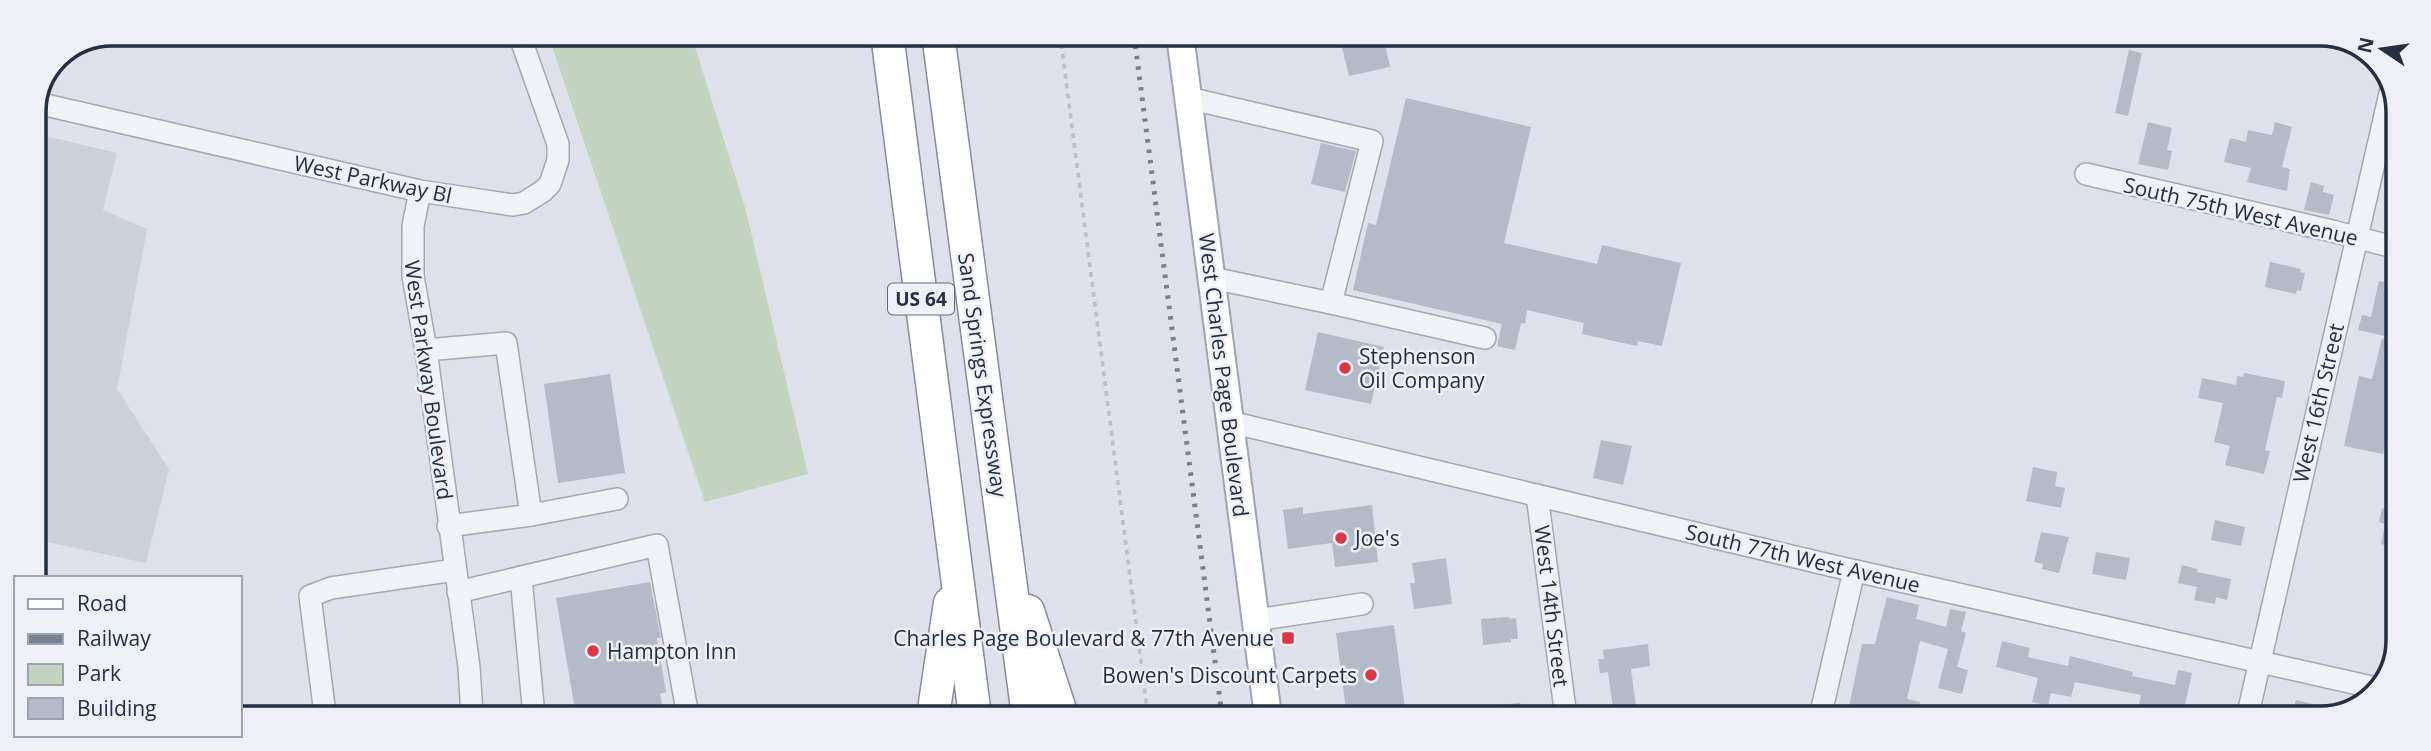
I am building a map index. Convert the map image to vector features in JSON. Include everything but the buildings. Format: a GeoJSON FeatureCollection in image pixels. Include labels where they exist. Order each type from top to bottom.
{"type":"FeatureCollection","features":[{"type":"Feature","properties":{"kind":"highway","name":"US 64"},"geometry":{"type":"LineString","coordinates":[[889,46],[974,706]]}},
{"type":"Feature","properties":{"kind":"highway","name":"Sand Springs Expressway"},"geometry":{"type":"LineString","coordinates":[[941,46],[1027,706]]}},
{"type":"Feature","properties":{"kind":"highway"},"geometry":{"type":"LineString","coordinates":[[1005,541],[1059,706]]}},
{"type":"Feature","properties":{"kind":"highway"},"geometry":{"type":"LineString","coordinates":[[935,706],[956,564]]}},
{"type":"Feature","properties":{"kind":"main road","name":"West Charles Page Boulevard"},"geometry":{"type":"LineString","coordinates":[[1181,46],[1267,706]]}},
{"type":"Feature","properties":{"kind":"street","name":"West Parkway Bl"},"geometry":{"type":"LineString","coordinates":[[47,105],[420,191],[513,205],[524,203],[550,184],[558,160],[558,144],[523,46]]}},
{"type":"Feature","properties":{"kind":"street"},"geometry":{"type":"LineString","coordinates":[[1188,98],[1372,141],[1331,303]]}},
{"type":"Feature","properties":{"kind":"street","name":"West 16th Street"},"geometry":{"type":"LineString","coordinates":[[2250,706],[2385,110]]}},
{"type":"Feature","properties":{"kind":"street","name":"South 75th West Avenue"},"geometry":{"type":"LineString","coordinates":[[2086,173],[2385,245]]}},
{"type":"Feature","properties":{"kind":"street","name":"West Parkway Boulevard"},"geometry":{"type":"LineString","coordinates":[[420,191],[413,226],[411,256],[456,570],[471,706]]}},
{"type":"Feature","properties":{"kind":"street"},"geometry":{"type":"LineString","coordinates":[[1212,278],[1485,338]]}},
{"type":"Feature","properties":{"kind":"street"},"geometry":{"type":"LineString","coordinates":[[426,350],[506,343],[531,515]]}},
{"type":"Feature","properties":{"kind":"street","name":"South 77th West Avenue"},"geometry":{"type":"LineString","coordinates":[[1230,422],[1854,571],[2366,686]]}},
{"type":"Feature","properties":{"kind":"street","name":"West 14th Street"},"geometry":{"type":"LineString","coordinates":[[1537,495],[1565,706]]}},
{"type":"Feature","properties":{"kind":"street"},"geometry":{"type":"LineString","coordinates":[[448,526],[531,515],[617,499]]}},
{"type":"Feature","properties":{"kind":"street"},"geometry":{"type":"LineString","coordinates":[[458,592],[657,545],[686,706]]}},
{"type":"Feature","properties":{"kind":"street"},"geometry":{"type":"LineString","coordinates":[[319,706],[310,596],[331,588],[456,570]]}},
{"type":"Feature","properties":{"kind":"street"},"geometry":{"type":"LineString","coordinates":[[1823,706],[1854,571]]}},
{"type":"Feature","properties":{"kind":"street"},"geometry":{"type":"LineString","coordinates":[[521,577],[533,706]]}},
{"type":"Feature","properties":{"kind":"street"},"geometry":{"type":"LineString","coordinates":[[1256,620],[1362,604]]}},
{"type":"Feature","properties":{"kind":"path"},"geometry":{"type":"LineString","coordinates":[[1062,46],[1147,706]]}},
{"type":"Feature","properties":{"kind":"shaded area"},"geometry":{"type":"Polygon","coordinates":[[[46,136],[117,153],[103,210],[147,229],[117,389],[169,469],[146,563],[46,542],[46,136]]]}},
{"type":"Feature","properties":{"kind":"green space"},"geometry":{"type":"Polygon","coordinates":[[[552,46],[695,46],[746,211],[808,474],[705,502],[552,46]]]}},
{"type":"Feature","properties":{"kind":"railway"},"geometry":{"type":"LineString","coordinates":[[1135,46],[1221,706]]}},
{"type":"Feature","properties":{"kind":"place","name":"Stephenson Oil Company"},"geometry":{"type":"Point","coordinates":[1345,368]}},
{"type":"Feature","properties":{"kind":"place","name":"Joe's"},"geometry":{"type":"Point","coordinates":[1341,538]}},
{"type":"Feature","properties":{"kind":"place","name":"Charles Page Boulevard & 77th Avenue"},"geometry":{"type":"Point","coordinates":[1288,638]}},
{"type":"Feature","properties":{"kind":"place","name":"Hampton Inn"},"geometry":{"type":"Point","coordinates":[593,651]}},
{"type":"Feature","properties":{"kind":"place","name":"Bowen's Discount Carpets"},"geometry":{"type":"Point","coordinates":[1371,675]}}]}
